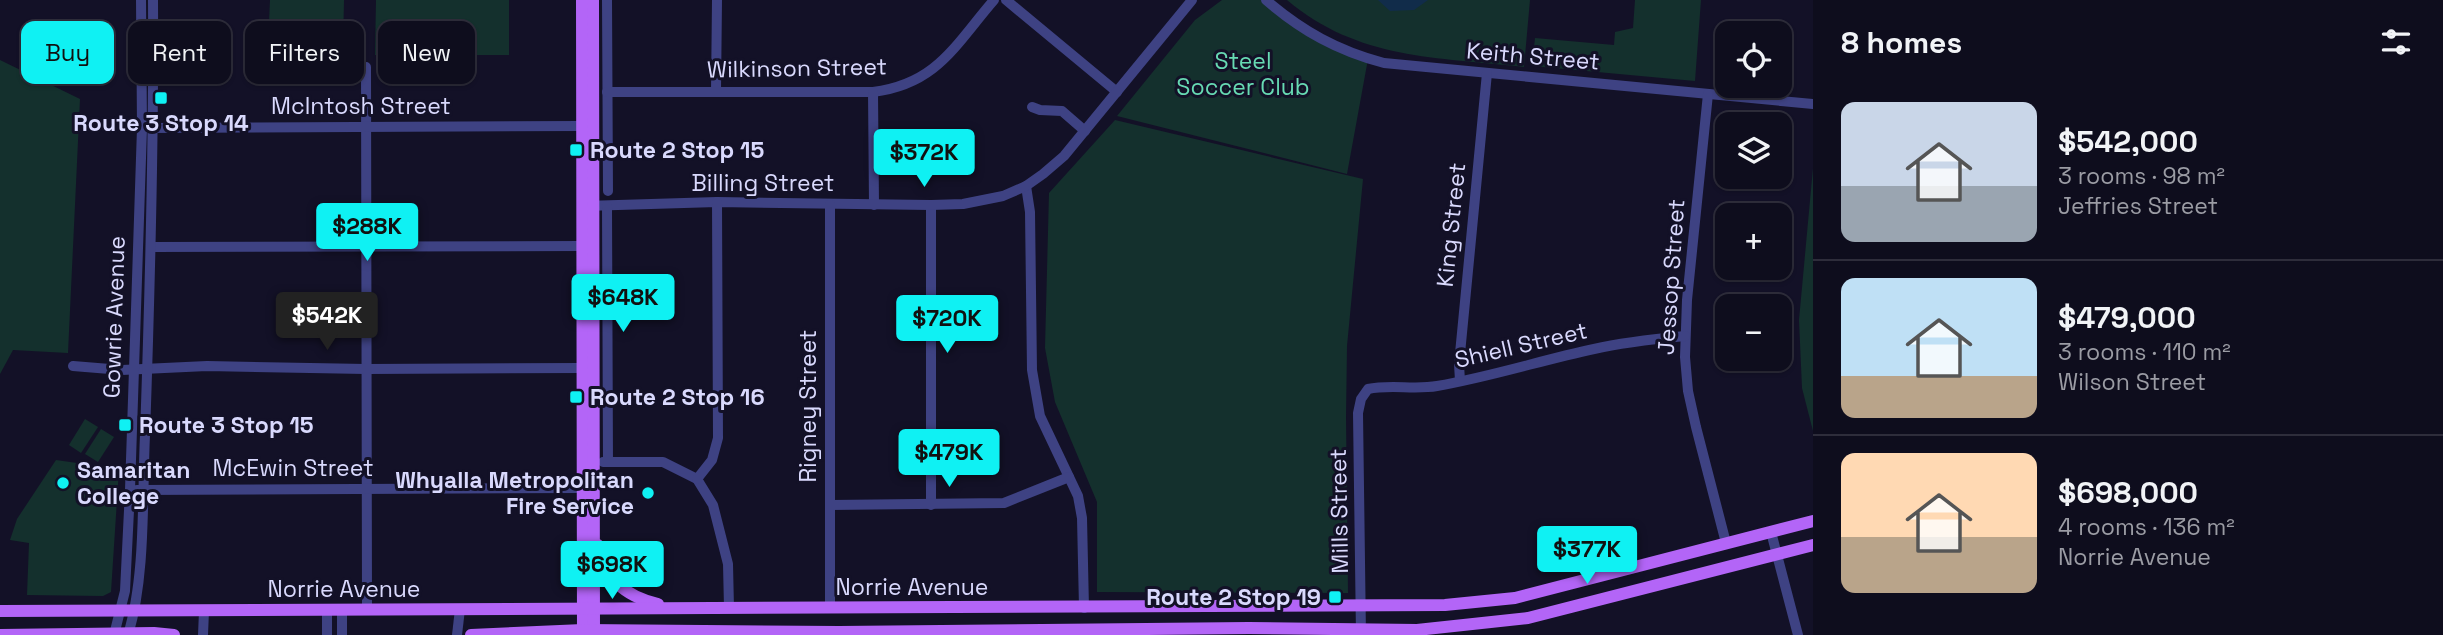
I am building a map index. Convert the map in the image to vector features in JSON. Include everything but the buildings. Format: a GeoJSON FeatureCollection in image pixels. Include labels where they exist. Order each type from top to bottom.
{"type":"FeatureCollection","features":[{"type":"Feature","properties":{"kind":"main road"},"geometry":{"type":"LineString","coordinates":[[582,0],[587,22],[593,92],[594,206],[588,462],[582,488],[589,633]]}},
{"type":"Feature","properties":{"kind":"main road"},"geometry":{"type":"LineString","coordinates":[[588,609],[594,531],[582,368],[582,246],[594,206],[581,126],[587,22],[593,0]]}},
{"type":"Feature","properties":{"kind":"main road"},"geometry":{"type":"LineString","coordinates":[[593,92],[607,92]]}},
{"type":"Feature","properties":{"kind":"main road","name":"Norrie Avenue"},"geometry":{"type":"LineString","coordinates":[[0,611],[1109,608],[1457,604],[1515,597],[1582,582],[1813,520]]}},
{"type":"Feature","properties":{"kind":"main road"},"geometry":{"type":"LineString","coordinates":[[594,531],[600,553],[616,583],[635,598],[685,608]]}},
{"type":"Feature","properties":{"kind":"main road","name":"Norrie Avenue"},"geometry":{"type":"LineString","coordinates":[[471,635],[689,632],[1011,633],[1109,629],[1361,632],[1417,630],[1528,618],[1813,545]]}},
{"type":"Feature","properties":{"kind":"main road"},"geometry":{"type":"LineString","coordinates":[[1582,582],[1588,603]]}},
{"type":"Feature","properties":{"kind":"main road"},"geometry":{"type":"LineString","coordinates":[[961,607],[961,631]]}},
{"type":"Feature","properties":{"kind":"main road"},"geometry":{"type":"LineString","coordinates":[[780,632],[781,608]]}},
{"type":"Feature","properties":{"kind":"main road"},"geometry":{"type":"LineString","coordinates":[[1109,608],[1109,629]]}},
{"type":"Feature","properties":{"kind":"main road"},"geometry":{"type":"LineString","coordinates":[[672,635],[689,632]]}},
{"type":"Feature","properties":{"kind":"main road"},"geometry":{"type":"LineString","coordinates":[[0,635],[174,635]]}},
{"type":"Feature","properties":{"kind":"street","name":"Gowrie Avenue"},"geometry":{"type":"LineString","coordinates":[[114,634],[128,611],[139,576],[143,490],[151,247],[141,0]]}},
{"type":"Feature","properties":{"kind":"street","name":"Gowrie Avenue"},"geometry":{"type":"LineString","coordinates":[[128,634],[125,591],[133,370],[153,0]]}},
{"type":"Feature","properties":{"kind":"street"},"geometry":{"type":"LineString","coordinates":[[607,0],[608,191]]}},
{"type":"Feature","properties":{"kind":"street"},"geometry":{"type":"LineString","coordinates":[[716,91],[717,0]]}},
{"type":"Feature","properties":{"kind":"street","name":"Wilkinson Street"},"geometry":{"type":"LineString","coordinates":[[607,92],[873,92],[894,89],[917,81],[936,68],[994,0]]}},
{"type":"Feature","properties":{"kind":"street"},"geometry":{"type":"LineString","coordinates":[[1006,0],[1117,92]]}},
{"type":"Feature","properties":{"kind":"street","name":"Billing Street"},"geometry":{"type":"LineString","coordinates":[[594,206],[717,202],[931,205],[988,200],[1026,186],[1064,156],[1191,0]]}},
{"type":"Feature","properties":{"kind":"street","name":"Keith Street"},"geometry":{"type":"LineString","coordinates":[[1266,0],[1313,35],[1340,50],[1384,63],[1813,104]]}},
{"type":"Feature","properties":{"kind":"street"},"geometry":{"type":"LineString","coordinates":[[366,67],[367,609]]}},
{"type":"Feature","properties":{"kind":"street","name":"King Street"},"geometry":{"type":"LineString","coordinates":[[1460,381],[1459,363],[1487,73]]}},
{"type":"Feature","properties":{"kind":"street"},"geometry":{"type":"LineString","coordinates":[[873,92],[874,205]]}},
{"type":"Feature","properties":{"kind":"street","name":"Jessop Street"},"geometry":{"type":"LineString","coordinates":[[1708,94],[1685,336],[1688,391],[1726,543]]}},
{"type":"Feature","properties":{"kind":"street"},"geometry":{"type":"LineString","coordinates":[[1032,107],[1062,111],[1085,131]]}},
{"type":"Feature","properties":{"kind":"street","name":"McIntosh Street"},"geometry":{"type":"LineString","coordinates":[[148,128],[581,126]]}},
{"type":"Feature","properties":{"kind":"street"},"geometry":{"type":"LineString","coordinates":[[1026,186],[1030,212],[1032,370],[1035,394],[1040,416],[1078,496],[1082,517],[1084,608]]}},
{"type":"Feature","properties":{"kind":"street"},"geometry":{"type":"LineString","coordinates":[[697,479],[712,460],[718,438],[717,202]]}},
{"type":"Feature","properties":{"kind":"street","name":"Rigney Street"},"geometry":{"type":"LineString","coordinates":[[830,204],[830,608]]}},
{"type":"Feature","properties":{"kind":"street"},"geometry":{"type":"LineString","coordinates":[[931,205],[931,505]]}},
{"type":"Feature","properties":{"kind":"street"},"geometry":{"type":"LineString","coordinates":[[594,206],[608,462]]}},
{"type":"Feature","properties":{"kind":"street"},"geometry":{"type":"LineString","coordinates":[[151,247],[582,246]]}},
{"type":"Feature","properties":{"kind":"street","name":"Shiell Street"},"geometry":{"type":"LineString","coordinates":[[1368,389],[1434,387],[1516,370],[1592,349],[1685,336]]}},
{"type":"Feature","properties":{"kind":"street"},"geometry":{"type":"LineString","coordinates":[[73,366],[133,370],[207,366],[366,369],[582,368]]}},
{"type":"Feature","properties":{"kind":"street","name":"Mills Street"},"geometry":{"type":"LineString","coordinates":[[1361,632],[1358,413],[1361,398],[1368,389]]}},
{"type":"Feature","properties":{"kind":"street"},"geometry":{"type":"LineString","coordinates":[[588,462],[663,463],[697,479],[713,505],[728,564],[729,608]]}},
{"type":"Feature","properties":{"kind":"street"},"geometry":{"type":"LineString","coordinates":[[830,505],[1004,503],[1069,477]]}},
{"type":"Feature","properties":{"kind":"street","name":"McEwin Street"},"geometry":{"type":"LineString","coordinates":[[130,490],[582,488]]}},
{"type":"Feature","properties":{"kind":"street"},"geometry":{"type":"LineString","coordinates":[[1772,532],[1798,635]]}},
{"type":"Feature","properties":{"kind":"street"},"geometry":{"type":"LineString","coordinates":[[457,635],[460,609]]}},
{"type":"Feature","properties":{"kind":"street"},"geometry":{"type":"LineString","coordinates":[[327,610],[327,635]]}},
{"type":"Feature","properties":{"kind":"street"},"geometry":{"type":"LineString","coordinates":[[342,610],[342,635]]}},
{"type":"Feature","properties":{"kind":"street"},"geometry":{"type":"LineString","coordinates":[[203,635],[204,611]]}},
{"type":"Feature","properties":{"kind":"green space"},"geometry":{"type":"Polygon","coordinates":[[[270,0],[344,0],[344,21],[269,21],[270,0]]]}},
{"type":"Feature","properties":{"kind":"green space"},"geometry":{"type":"Polygon","coordinates":[[[376,0],[509,0],[509,55],[475,55],[475,21],[378,21],[378,55],[375,55],[376,0]]]}},
{"type":"Feature","properties":{"kind":"green space","name":"Steel Soccer Club"},"geometry":{"type":"Polygon","coordinates":[[[1222,0],[1266,0],[1304,34],[1368,59],[1347,174],[1117,116],[1195,20],[1222,0]]]}},
{"type":"Feature","properties":{"kind":"green space"},"geometry":{"type":"Polygon","coordinates":[[[1287,0],[1530,0],[1524,67],[1429,57],[1370,45],[1314,20],[1287,0]]]}},
{"type":"Feature","properties":{"kind":"green space"},"geometry":{"type":"Polygon","coordinates":[[[1635,0],[1701,0],[1695,81],[1532,66],[1535,38],[1614,45],[1615,32],[1633,28],[1635,0]]]}},
{"type":"Feature","properties":{"kind":"green space"},"geometry":{"type":"Polygon","coordinates":[[[0,60],[21,70],[21,84],[49,84],[80,99],[68,353],[13,350],[0,374],[0,60]]]}},
{"type":"Feature","properties":{"kind":"green space"},"geometry":{"type":"Polygon","coordinates":[[[1115,120],[1363,179],[1347,346],[1348,593],[1097,592],[1097,502],[1055,402],[1045,348],[1049,193],[1115,120]]]}},
{"type":"Feature","properties":{"kind":"green space"},"geometry":{"type":"Polygon","coordinates":[[[1813,168],[1813,431],[1802,388],[1799,320],[1813,168]]]}},
{"type":"Feature","properties":{"kind":"green space"},"geometry":{"type":"Polygon","coordinates":[[[85,419],[98,427],[81,453],[69,445],[85,419]]]}},
{"type":"Feature","properties":{"kind":"green space"},"geometry":{"type":"Polygon","coordinates":[[[101,429],[114,437],[98,462],[85,454],[101,429]]]}},
{"type":"Feature","properties":{"kind":"green space"},"geometry":{"type":"Polygon","coordinates":[[[56,460],[119,469],[111,592],[103,596],[27,595],[29,543],[10,540],[17,519],[56,460]]]}},
{"type":"Feature","properties":{"kind":"water"},"geometry":{"type":"Polygon","coordinates":[[[1378,0],[1428,0],[1414,10],[1390,11],[1378,0]]]}},
{"type":"Feature","properties":{"kind":"place","name":"Route 3 Stop 14"},"geometry":{"type":"Point","coordinates":[161,98]}},
{"type":"Feature","properties":{"kind":"place","name":"Route 2 Stop 15"},"geometry":{"type":"Point","coordinates":[576,150]}},
{"type":"Feature","properties":{"kind":"place","name":"Route 2 Stop 16"},"geometry":{"type":"Point","coordinates":[576,397]}},
{"type":"Feature","properties":{"kind":"place","name":"Route 3 Stop 15"},"geometry":{"type":"Point","coordinates":[125,425]}},
{"type":"Feature","properties":{"kind":"place","name":"Samaritan College"},"geometry":{"type":"Point","coordinates":[63,483]}},
{"type":"Feature","properties":{"kind":"place","name":"Whyalla Metropolitan Fire Service"},"geometry":{"type":"Point","coordinates":[648,493]}},
{"type":"Feature","properties":{"kind":"place","name":"Route 2 Stop 19"},"geometry":{"type":"Point","coordinates":[1335,597]}}]}
